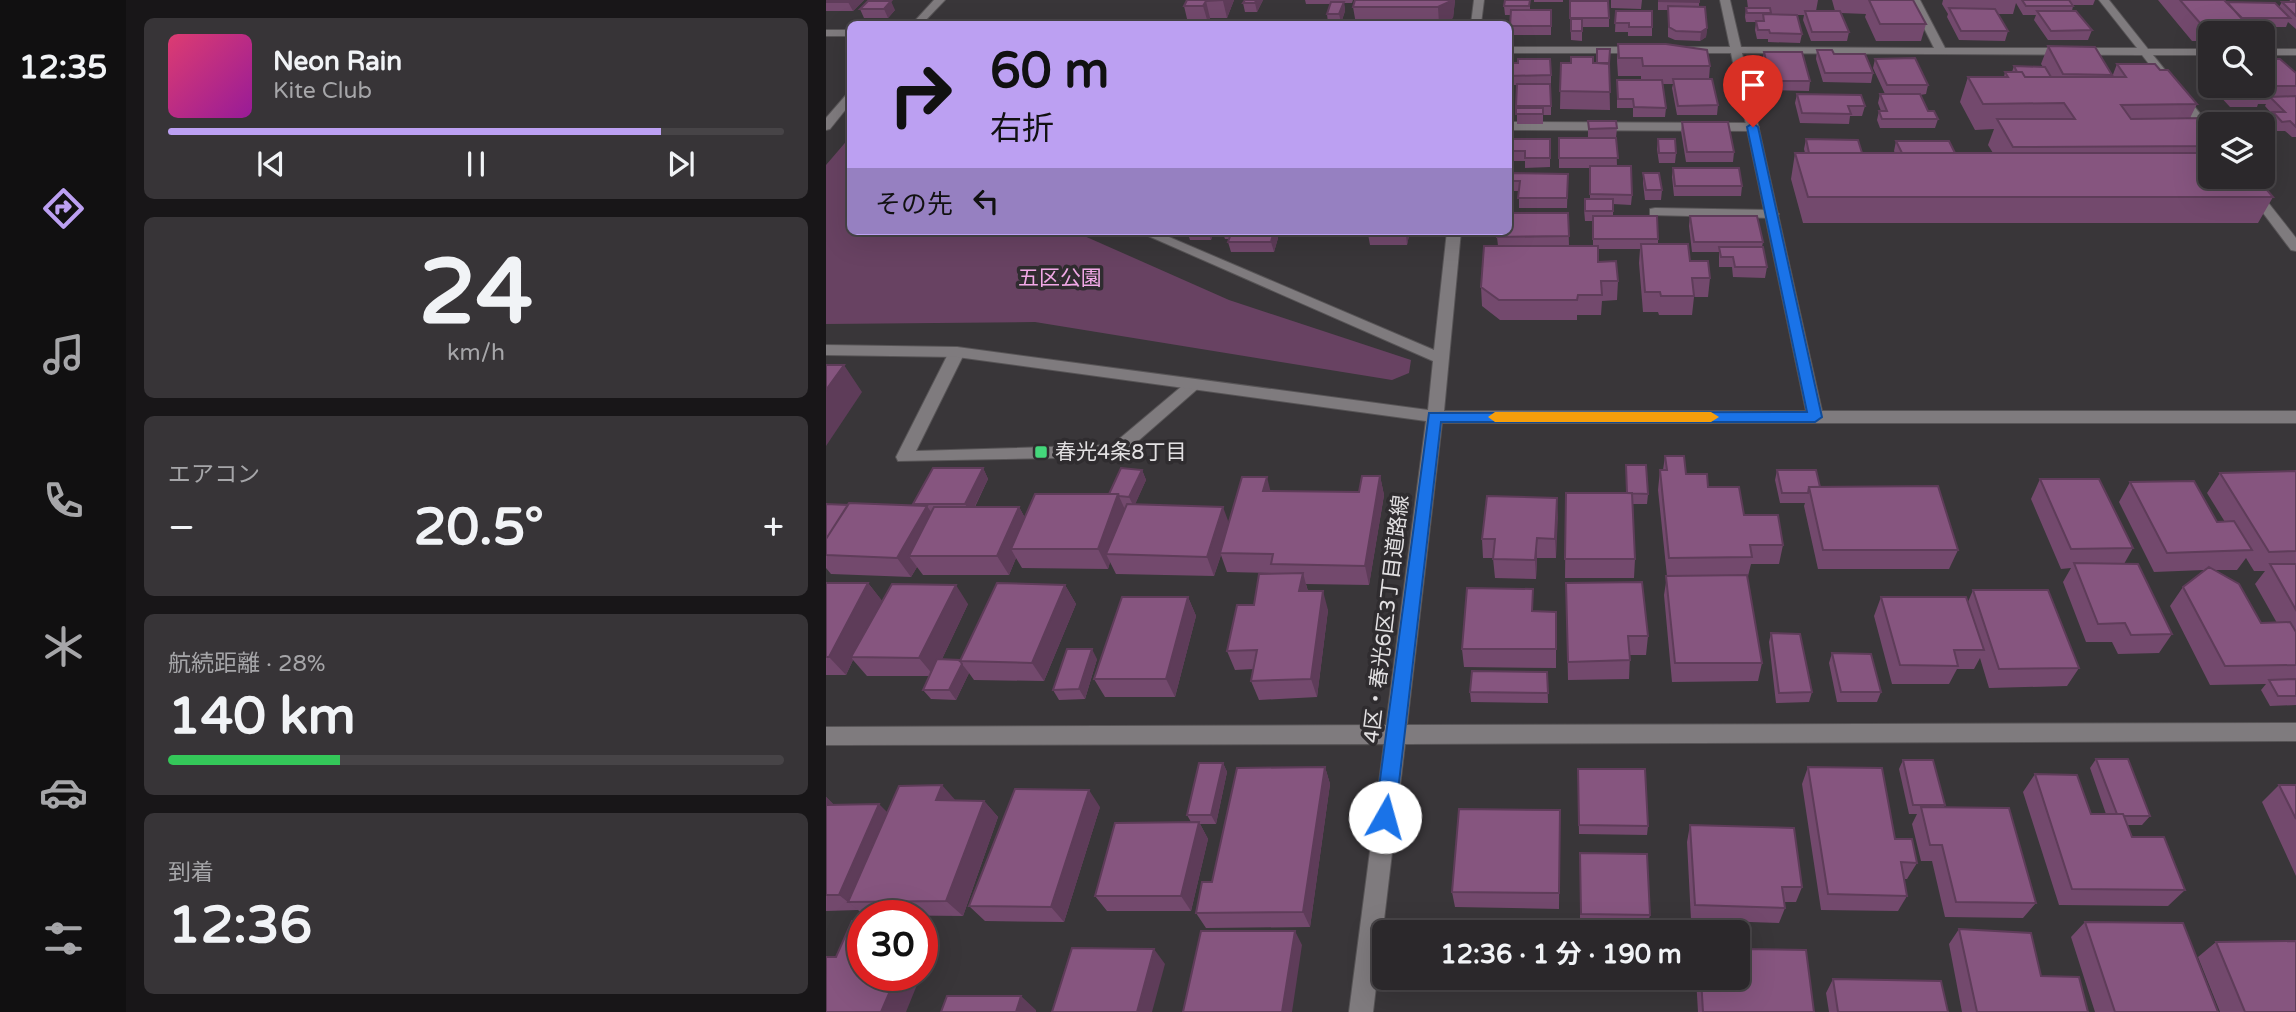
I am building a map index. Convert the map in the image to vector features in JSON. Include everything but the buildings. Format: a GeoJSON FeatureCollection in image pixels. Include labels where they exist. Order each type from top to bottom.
{"type":"FeatureCollection","features":[{"type":"Feature","properties":{"kind":"street"},"geometry":{"type":"LineString","coordinates":[[921,21],[940,0]]}},
{"type":"Feature","properties":{"kind":"street"},"geometry":{"type":"LineString","coordinates":[[1476,21],[1479,0]]}},
{"type":"Feature","properties":{"kind":"street"},"geometry":{"type":"LineString","coordinates":[[1725,0],[1815,417]]}},
{"type":"Feature","properties":{"kind":"street"},"geometry":{"type":"LineString","coordinates":[[1915,0],[1942,52]]}},
{"type":"Feature","properties":{"kind":"street"},"geometry":{"type":"LineString","coordinates":[[2104,0],[2198,118]]}},
{"type":"Feature","properties":{"kind":"street"},"geometry":{"type":"LineString","coordinates":[[826,33],[847,33]]}},
{"type":"Feature","properties":{"kind":"street"},"geometry":{"type":"LineString","coordinates":[[1512,50],[1656,50]]}},
{"type":"Feature","properties":{"kind":"street"},"geometry":{"type":"LineString","coordinates":[[1670,50],[2198,52]]}},
{"type":"Feature","properties":{"kind":"street"},"geometry":{"type":"LineString","coordinates":[[2275,52],[2296,52]]}},
{"type":"Feature","properties":{"kind":"street"},"geometry":{"type":"LineString","coordinates":[[826,126],[847,104]]}},
{"type":"Feature","properties":{"kind":"street"},"geometry":{"type":"LineString","coordinates":[[1512,127],[1753,127]]}},
{"type":"Feature","properties":{"kind":"street"},"geometry":{"type":"LineString","coordinates":[[2251,189],[2296,247]]}},
{"type":"Feature","properties":{"kind":"street"},"geometry":{"type":"LineString","coordinates":[[1654,212],[1772,214]]}},
{"type":"Feature","properties":{"kind":"street"},"geometry":{"type":"LineString","coordinates":[[1153,235],[1440,358]]}},
{"type":"Feature","properties":{"kind":"street","name":"4区・春光6区3丁目道路線"},"geometry":{"type":"LineString","coordinates":[[1361,1012],[1435,417],[1454,235]]}},
{"type":"Feature","properties":{"kind":"street"},"geometry":{"type":"LineString","coordinates":[[826,350],[957,352],[1435,417],[2296,417]]}},
{"type":"Feature","properties":{"kind":"street"},"geometry":{"type":"LineString","coordinates":[[957,352],[904,457],[1116,451],[1194,385]]}},
{"type":"Feature","properties":{"kind":"street"},"geometry":{"type":"LineString","coordinates":[[826,736],[2296,733]]}},
{"type":"Feature","properties":{"kind":"green space","name":"五区公園"},"geometry":{"type":"Polygon","coordinates":[[[847,140],[847,235],[1082,235],[1229,300],[1411,360],[1409,373],[1392,380],[1035,322],[826,324],[826,165],[847,140]]]}},
{"type":"Feature","properties":{"kind":"slow traffic"},"geometry":{"type":"LineString","coordinates":[[1495,417],[1711,417]]}},
{"type":"Feature","properties":{"kind":"place","name":"春光4条8丁目"},"geometry":{"type":"Point","coordinates":[1041,452]}},
{"type":"Feature","properties":{"kind":"route"},"geometry":{"type":"LineString","coordinates":[[1385,817],[1435,417],[1815,417],[1753,127]]}}]}
